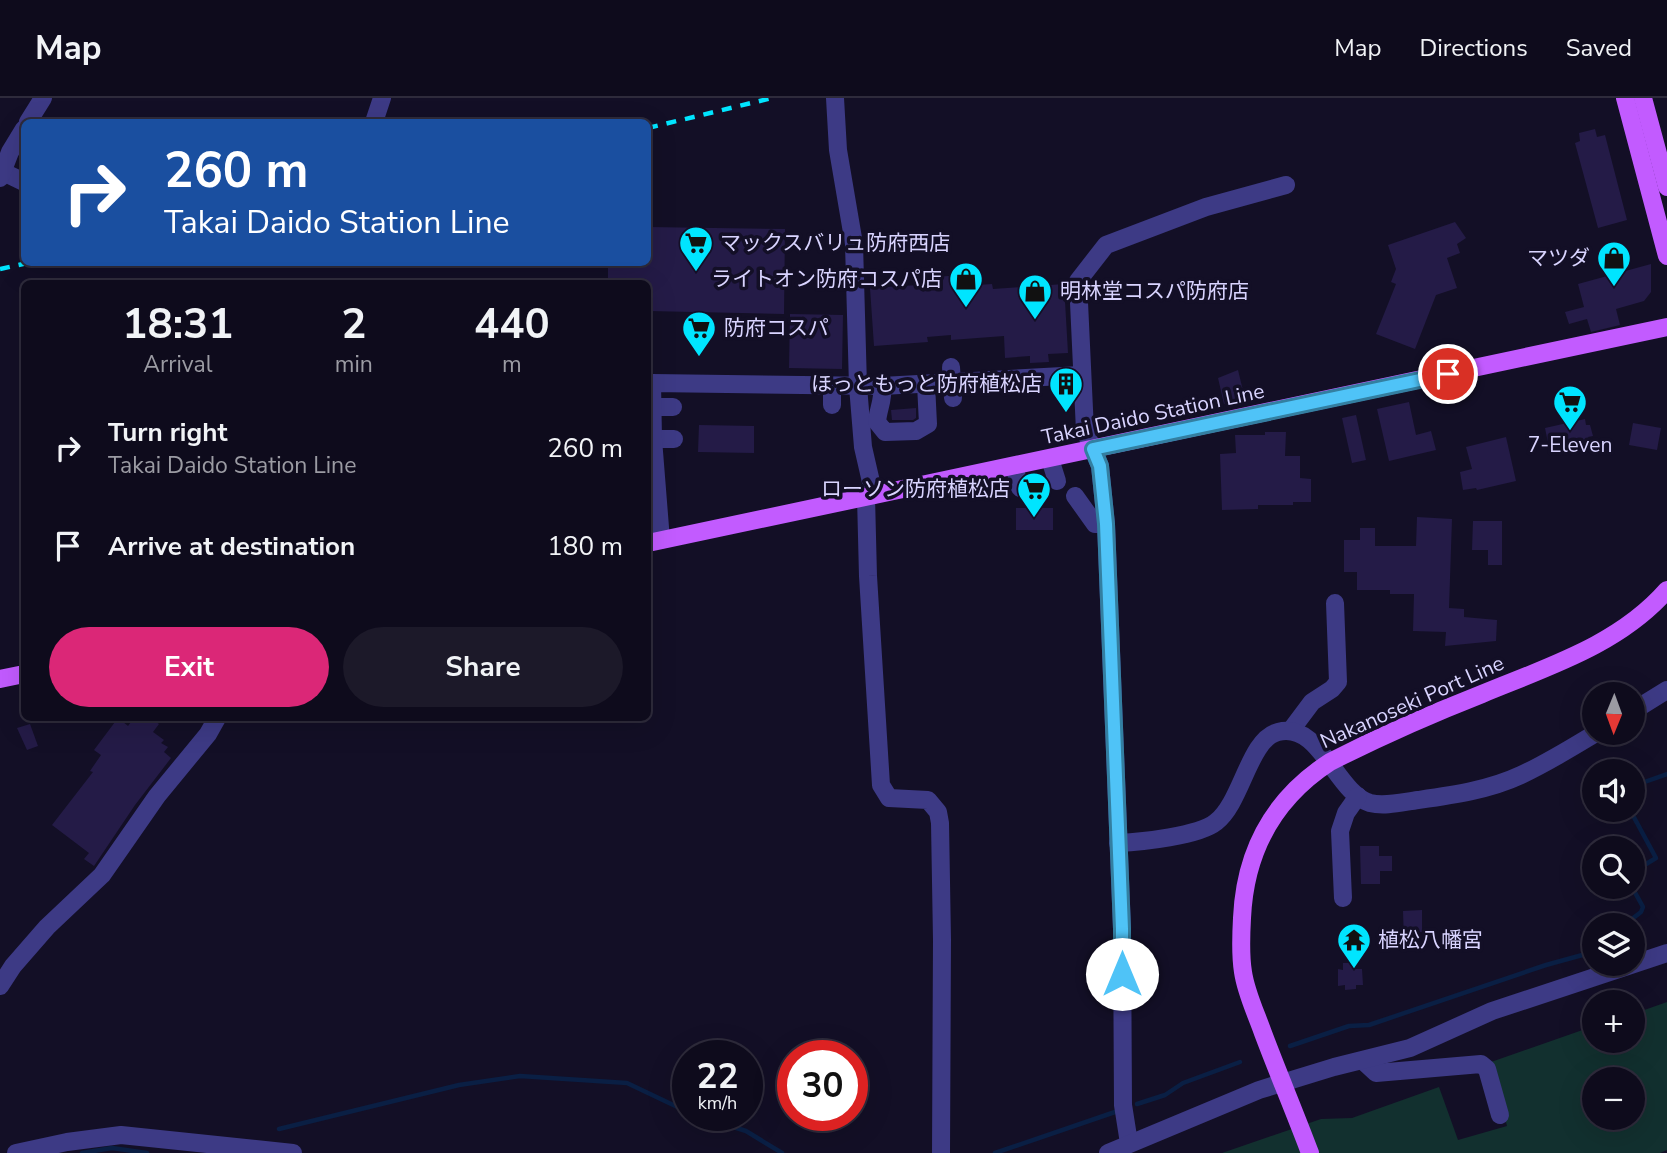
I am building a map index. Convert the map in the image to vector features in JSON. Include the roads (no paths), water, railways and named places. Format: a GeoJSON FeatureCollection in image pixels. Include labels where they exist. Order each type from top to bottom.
{"type":"FeatureCollection","features":[{"type":"Feature","properties":{"kind":"main road"},"geometry":{"type":"LineString","coordinates":[[1625,98],[1667,256]]}},
{"type":"Feature","properties":{"kind":"main road"},"geometry":{"type":"LineString","coordinates":[[1643,98],[1667,187]]}},
{"type":"Feature","properties":{"kind":"main road","name":"Takai Daido Station Line"},"geometry":{"type":"LineString","coordinates":[[654,542],[1667,327]]}},
{"type":"Feature","properties":{"kind":"main road","name":"Nakanoseki Port Line"},"geometry":{"type":"LineString","coordinates":[[1310,1153],[1243,972],[1240,940],[1243,896],[1259,841],[1271,818],[1291,792],[1309,775],[1330,762],[1469,699],[1572,657],[1611,637],[1651,608],[1667,590]]}},
{"type":"Feature","properties":{"kind":"main road"},"geometry":{"type":"LineString","coordinates":[[0,679],[21,675]]}},
{"type":"Feature","properties":{"kind":"street"},"geometry":{"type":"LineString","coordinates":[[30,119],[43,98]]}},
{"type":"Feature","properties":{"kind":"street"},"geometry":{"type":"LineString","coordinates":[[375,119],[382,98]]}},
{"type":"Feature","properties":{"kind":"street"},"geometry":{"type":"LineString","coordinates":[[835,98],[838,150],[854,244],[858,386],[870,496],[868,576],[881,785],[889,798],[928,800],[938,812],[940,823],[941,1153]]}},
{"type":"Feature","properties":{"kind":"street"},"geometry":{"type":"LineString","coordinates":[[21,134],[1,175],[21,181]]}},
{"type":"Feature","properties":{"kind":"street"},"geometry":{"type":"LineString","coordinates":[[1129,1143],[1123,1105],[1122,929],[1106,524],[1100,466],[1085,431],[1078,281],[1106,245],[1206,207],[1286,185]]}},
{"type":"Feature","properties":{"kind":"street"},"geometry":{"type":"LineString","coordinates":[[654,542],[652,383],[832,396],[858,386],[952,382],[1031,386],[1081,375]]}},
{"type":"Feature","properties":{"kind":"street"},"geometry":{"type":"LineString","coordinates":[[882,386],[883,397],[877,422],[885,432],[916,431],[928,424],[926,384]]}},
{"type":"Feature","properties":{"kind":"street"},"geometry":{"type":"LineString","coordinates":[[651,407],[673,407]]}},
{"type":"Feature","properties":{"kind":"street"},"geometry":{"type":"LineString","coordinates":[[653,439],[674,439]]}},
{"type":"Feature","properties":{"kind":"street"},"geometry":{"type":"LineString","coordinates":[[1050,459],[1057,481]]}},
{"type":"Feature","properties":{"kind":"street"},"geometry":{"type":"LineString","coordinates":[[1014,466],[1020,488]]}},
{"type":"Feature","properties":{"kind":"street"},"geometry":{"type":"LineString","coordinates":[[1075,496],[1094,524],[1106,524]]}},
{"type":"Feature","properties":{"kind":"street"},"geometry":{"type":"LineString","coordinates":[[1291,730],[1312,702],[1338,682],[1335,603]]}},
{"type":"Feature","properties":{"kind":"street"},"geometry":{"type":"LineString","coordinates":[[1645,704],[1667,690]]}},
{"type":"Feature","properties":{"kind":"street"},"geometry":{"type":"LineString","coordinates":[[0,985],[47,927],[102,875],[157,796],[216,721]]}},
{"type":"Feature","properties":{"kind":"street"},"geometry":{"type":"LineString","coordinates":[[1118,843],[1197,831],[1214,824],[1224,815],[1235,798],[1264,741],[1276,732],[1291,730],[1304,735],[1358,796],[1370,803],[1388,804],[1462,794],[1519,776],[1582,741]]}},
{"type":"Feature","properties":{"kind":"street"},"geometry":{"type":"LineString","coordinates":[[1343,898],[1339,831],[1346,813],[1358,796]]}},
{"type":"Feature","properties":{"kind":"street"},"geometry":{"type":"LineString","coordinates":[[1108,1153],[1259,1090],[1367,1065],[1492,1011],[1667,953]]}},
{"type":"Feature","properties":{"kind":"street"},"geometry":{"type":"LineString","coordinates":[[1367,1065],[1376,1073],[1481,1064],[1487,1069],[1500,1115]]}},
{"type":"Feature","properties":{"kind":"street"},"geometry":{"type":"LineString","coordinates":[[16,1153],[97,1147],[144,1136],[208,1148],[293,1153]]}},
{"type":"Feature","properties":{"kind":"waterway"},"geometry":{"type":"LineString","coordinates":[[1645,782],[1667,774]]}},
{"type":"Feature","properties":{"kind":"waterway"},"geometry":{"type":"LineString","coordinates":[[1636,822],[1644,836]]}},
{"type":"Feature","properties":{"kind":"waterway"},"geometry":{"type":"LineString","coordinates":[[1645,838],[1656,858],[1645,865]]}},
{"type":"Feature","properties":{"kind":"waterway"},"geometry":{"type":"LineString","coordinates":[[1639,899],[1643,907],[1640,913]]}},
{"type":"Feature","properties":{"kind":"waterway"},"geometry":{"type":"LineString","coordinates":[[1290,1046],[1349,1026],[1369,1025],[1582,955]]}},
{"type":"Feature","properties":{"kind":"waterway"},"geometry":{"type":"LineString","coordinates":[[1137,1104],[1165,1095],[1183,1083],[1240,1062]]}},
{"type":"Feature","properties":{"kind":"waterway"},"geometry":{"type":"LineString","coordinates":[[279,1129],[459,1085],[520,1076],[627,1083],[672,1104]]}},
{"type":"Feature","properties":{"kind":"waterway"},"geometry":{"type":"LineString","coordinates":[[995,1153],[1115,1112]]}},
{"type":"Feature","properties":{"kind":"waterway"},"geometry":{"type":"LineString","coordinates":[[746,1131],[782,1153]]}},
{"type":"Feature","properties":{"kind":"waterway"},"geometry":{"type":"LineString","coordinates":[[82,1153],[112,1148],[147,1153]]}},
{"type":"Feature","properties":{"kind":"railway"},"geometry":{"type":"LineString","coordinates":[[651,127],[772,98]]}},
{"type":"Feature","properties":{"kind":"railway"},"geometry":{"type":"LineString","coordinates":[[0,269],[21,264]]}},
{"type":"Feature","properties":{"kind":"place","name":"マックスバリュ防府西店"},"geometry":{"type":"Point","coordinates":[696,273]}},
{"type":"Feature","properties":{"kind":"place","name":"マツダ"},"geometry":{"type":"Point","coordinates":[1614,288]}},
{"type":"Feature","properties":{"kind":"place","name":"ライトオン防府コスパ店"},"geometry":{"type":"Point","coordinates":[966,309]}},
{"type":"Feature","properties":{"kind":"place","name":"明林堂コスパ防府店"},"geometry":{"type":"Point","coordinates":[1035,321]}},
{"type":"Feature","properties":{"kind":"place","name":"防府コスパ"},"geometry":{"type":"Point","coordinates":[699,358]}},
{"type":"Feature","properties":{"kind":"place","name":"ほっともっと防府植松店"},"geometry":{"type":"Point","coordinates":[1066,414]}},
{"type":"Feature","properties":{"kind":"place","name":"7-Eleven"},"geometry":{"type":"Point","coordinates":[1570,432]}},
{"type":"Feature","properties":{"kind":"place","name":"ローソン防府植松店"},"geometry":{"type":"Point","coordinates":[1034,519]}},
{"type":"Feature","properties":{"kind":"place","name":"植松八幡宮"},"geometry":{"type":"Point","coordinates":[1354,970]}}]}
